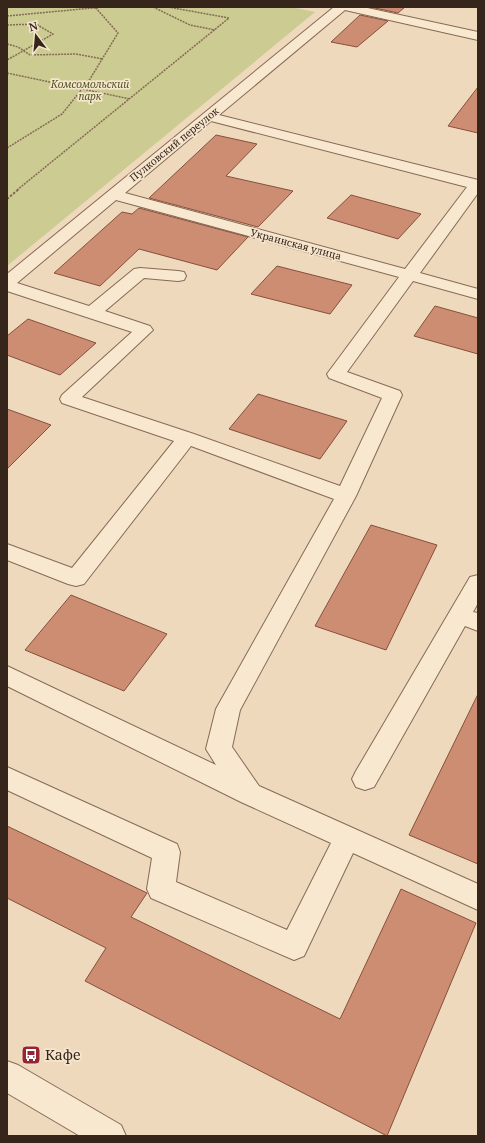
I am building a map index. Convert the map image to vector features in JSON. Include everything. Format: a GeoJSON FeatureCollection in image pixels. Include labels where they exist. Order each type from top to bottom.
{"type":"FeatureCollection","features":[{"type":"Feature","properties":{"kind":"street","name":"Пулковский переулок"},"geometry":{"type":"LineString","coordinates":[[7,284],[113,194],[341,7]]}},
{"type":"Feature","properties":{"kind":"street"},"geometry":{"type":"LineString","coordinates":[[347,7],[478,36]]}},
{"type":"Feature","properties":{"kind":"street"},"geometry":{"type":"LineString","coordinates":[[409,21],[420,10]]}},
{"type":"Feature","properties":{"kind":"street"},"geometry":{"type":"LineString","coordinates":[[208,116],[477,185],[409,274],[336,374],[393,395],[346,496],[228,709],[219,749],[250,794]]}},
{"type":"Feature","properties":{"kind":"street","name":"Украинская улица"},"geometry":{"type":"LineString","coordinates":[[113,194],[478,294]]}},
{"type":"Feature","properties":{"kind":"street"},"geometry":{"type":"LineString","coordinates":[[92,313],[140,273],[178,276]]}},
{"type":"Feature","properties":{"kind":"street"},"geometry":{"type":"LineString","coordinates":[[7,284],[144,330],[69,399],[187,438],[346,496]]}},
{"type":"Feature","properties":{"kind":"street"},"geometry":{"type":"LineString","coordinates":[[7,552],[76,578],[187,438]]}},
{"type":"Feature","properties":{"kind":"street"},"geometry":{"type":"LineString","coordinates":[[365,779],[469,619],[478,583]]}},
{"type":"Feature","properties":{"kind":"street"},"geometry":{"type":"LineString","coordinates":[[7,675],[250,794],[478,898]]}},
{"type":"Feature","properties":{"kind":"street"},"geometry":{"type":"LineString","coordinates":[[7,778],[167,852],[161,889],[294,947],[347,838]]}},
{"type":"Feature","properties":{"kind":"street"},"geometry":{"type":"LineString","coordinates":[[7,1076],[110,1136]]}},
{"type":"Feature","properties":{"kind":"path"},"geometry":{"type":"LineString","coordinates":[[7,148],[62,114],[103,59],[118,33],[95,7]]}},
{"type":"Feature","properties":{"kind":"path"},"geometry":{"type":"LineString","coordinates":[[7,16],[103,7]]}},
{"type":"Feature","properties":{"kind":"path"},"geometry":{"type":"LineString","coordinates":[[153,7],[190,25],[215,30]]}},
{"type":"Feature","properties":{"kind":"path"},"geometry":{"type":"LineString","coordinates":[[7,199],[229,18],[168,7]]}},
{"type":"Feature","properties":{"kind":"path"},"geometry":{"type":"LineString","coordinates":[[7,25],[36,24],[53,34],[7,60]]}},
{"type":"Feature","properties":{"kind":"path"},"geometry":{"type":"LineString","coordinates":[[7,44],[18,47],[30,55],[76,54],[103,59]]}},
{"type":"Feature","properties":{"kind":"path"},"geometry":{"type":"LineString","coordinates":[[7,72],[130,99]]}},
{"type":"Feature","properties":{"kind":"green space","name":"Комсомольский парк"},"geometry":{"type":"Polygon","coordinates":[[[7,7],[291,7],[315,12],[7,266],[7,7]]]}},
{"type":"Feature","properties":{"kind":"building"},"geometry":{"type":"Polygon","coordinates":[[[370,7],[405,7],[398,13],[370,7]]]}},
{"type":"Feature","properties":{"kind":"building"},"geometry":{"type":"Polygon","coordinates":[[[360,15],[388,21],[357,47],[331,42],[360,15]]]}},
{"type":"Feature","properties":{"kind":"building"},"geometry":{"type":"Polygon","coordinates":[[[478,87],[478,133],[448,126],[478,87]]]}},
{"type":"Feature","properties":{"kind":"building"},"geometry":{"type":"Polygon","coordinates":[[[216,135],[257,144],[226,176],[293,191],[258,227],[149,198],[216,135]]]}},
{"type":"Feature","properties":{"kind":"building"},"geometry":{"type":"Polygon","coordinates":[[[351,195],[421,214],[398,239],[327,218],[351,195]]]}},
{"type":"Feature","properties":{"kind":"building"},"geometry":{"type":"Polygon","coordinates":[[[139,208],[248,237],[217,270],[139,249],[100,286],[54,273],[122,212],[132,214],[139,208]]]}},
{"type":"Feature","properties":{"kind":"building"},"geometry":{"type":"Polygon","coordinates":[[[277,266],[352,285],[330,314],[251,294],[277,266]]]}},
{"type":"Feature","properties":{"kind":"building"},"geometry":{"type":"Polygon","coordinates":[[[435,306],[478,318],[478,354],[414,336],[435,306]]]}},
{"type":"Feature","properties":{"kind":"building"},"geometry":{"type":"Polygon","coordinates":[[[28,319],[96,343],[60,375],[7,355],[7,336],[28,319]]]}},
{"type":"Feature","properties":{"kind":"building"},"geometry":{"type":"Polygon","coordinates":[[[258,394],[347,421],[320,459],[229,429],[258,394]]]}},
{"type":"Feature","properties":{"kind":"building"},"geometry":{"type":"Polygon","coordinates":[[[7,409],[51,425],[7,469],[7,409]]]}},
{"type":"Feature","properties":{"kind":"building"},"geometry":{"type":"Polygon","coordinates":[[[371,525],[437,545],[386,650],[315,626],[371,525]]]}},
{"type":"Feature","properties":{"kind":"building"},"geometry":{"type":"Polygon","coordinates":[[[71,595],[167,634],[124,691],[25,650],[71,595]]]}},
{"type":"Feature","properties":{"kind":"building"},"geometry":{"type":"Polygon","coordinates":[[[478,694],[478,864],[409,835],[478,694]]]}},
{"type":"Feature","properties":{"kind":"building"},"geometry":{"type":"Polygon","coordinates":[[[7,826],[147,893],[131,917],[340,1019],[401,889],[476,923],[387,1136],[85,981],[106,948],[7,898],[7,826]]]}},
{"type":"Feature","properties":{"kind":"place","name":"Кафе"},"geometry":{"type":"Point","coordinates":[31,1055]}}]}
